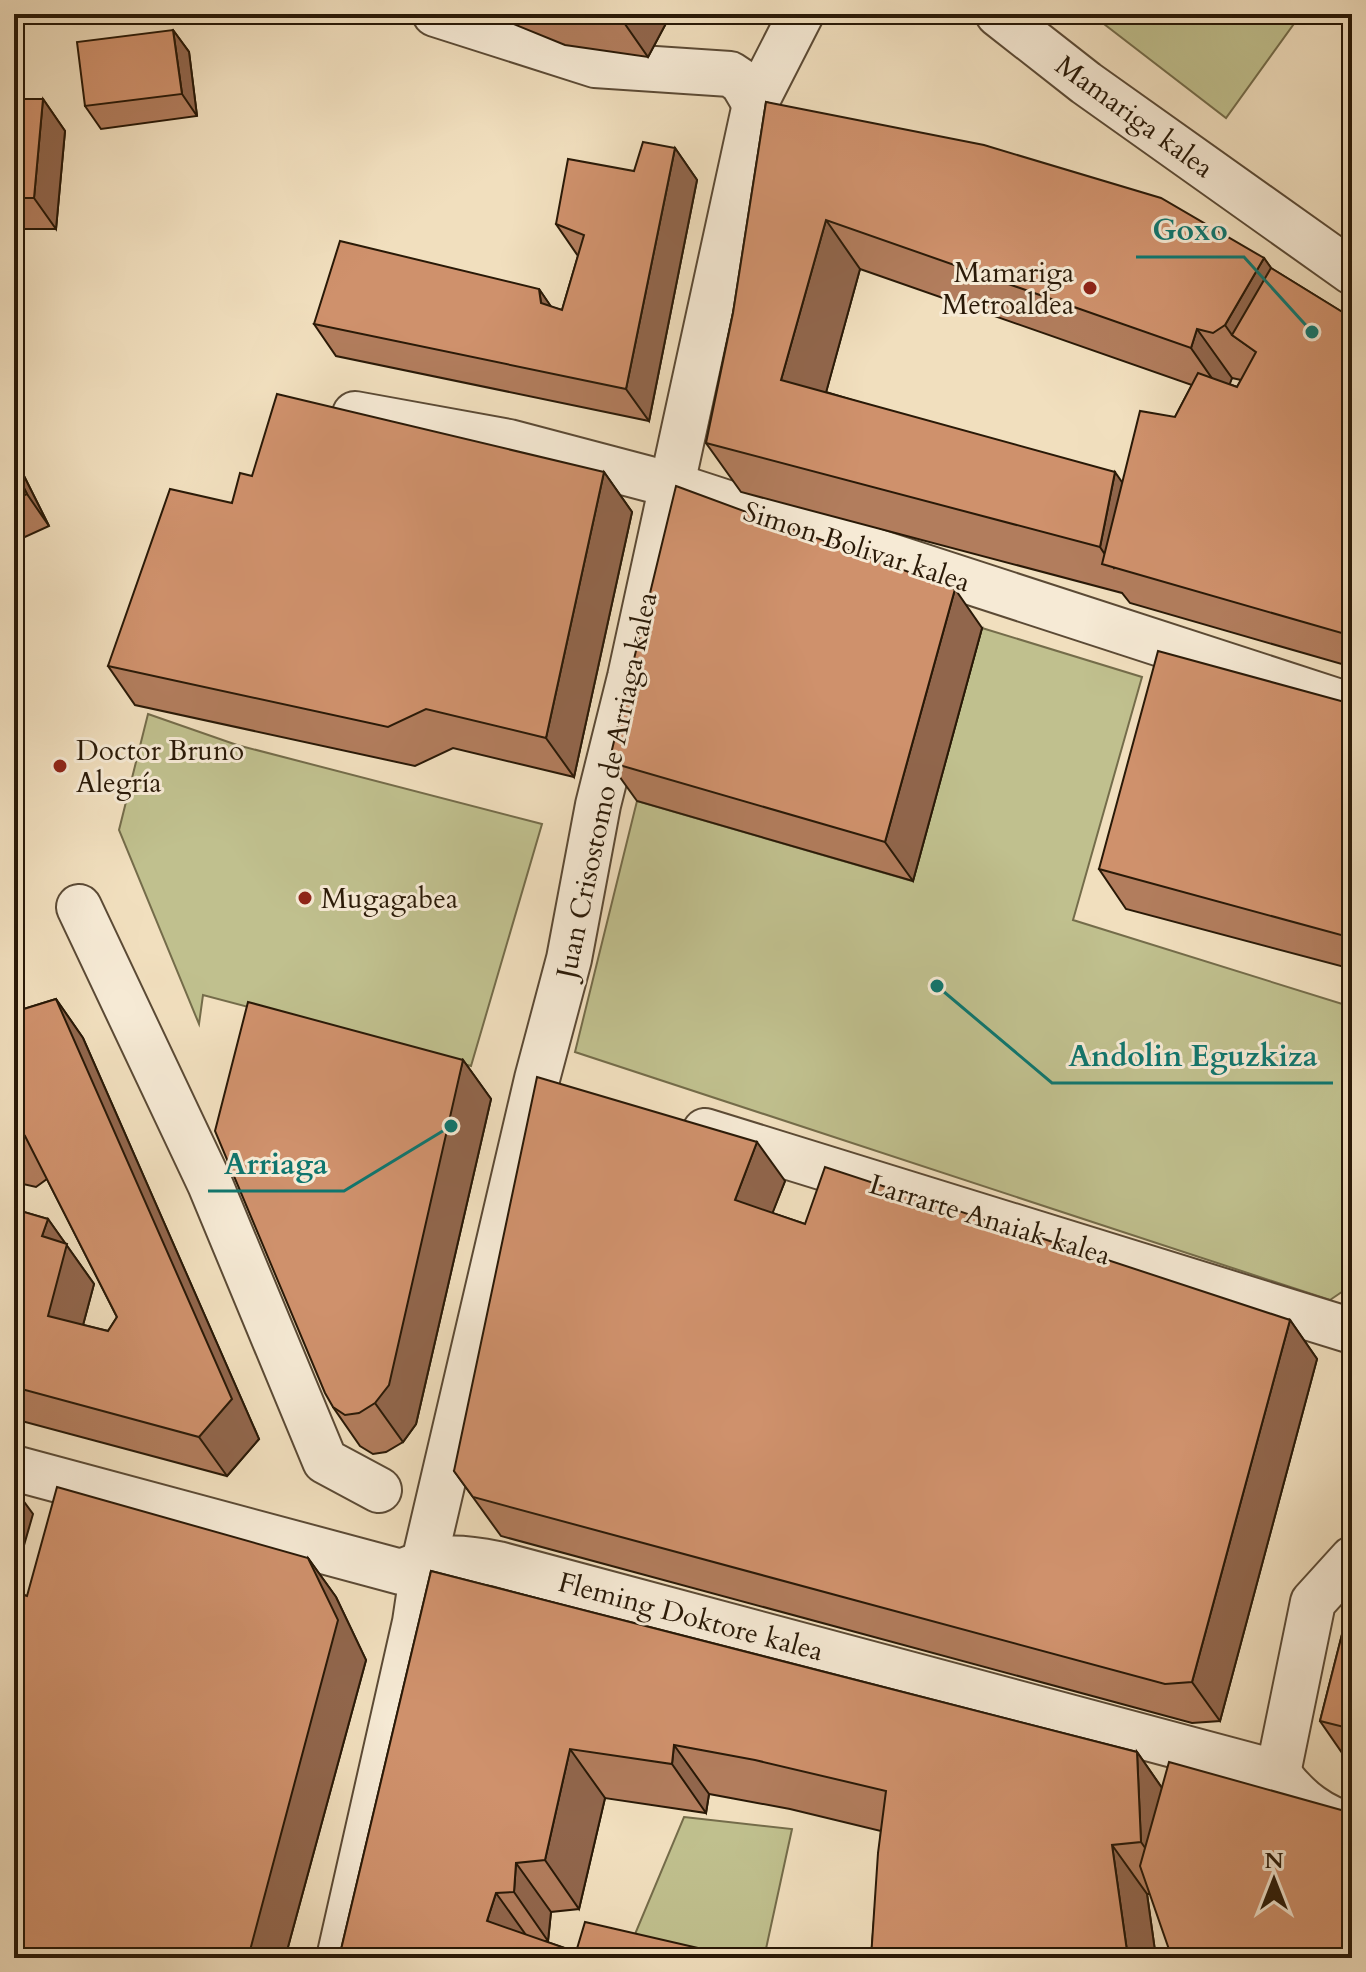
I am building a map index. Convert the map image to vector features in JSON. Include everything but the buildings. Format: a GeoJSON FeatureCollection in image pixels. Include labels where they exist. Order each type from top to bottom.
{"type":"FeatureCollection","features":[{"type":"Feature","properties":{"kind":"street"},"geometry":{"type":"LineString","coordinates":[[435,14],[595,65],[730,74],[742,82],[755,104]]}},
{"type":"Feature","properties":{"kind":"street","name":"Juan Crisostomo de Arriaga kalea"},"geometry":{"type":"LineString","coordinates":[[339,1958],[415,1622],[424,1562],[556,1085],[569,959],[598,805],[755,104],[801,14]]}},
{"type":"Feature","properties":{"kind":"street","name":"Mamariga kalea"},"geometry":{"type":"LineString","coordinates":[[998,14],[1086,83],[1352,272]]}},
{"type":"Feature","properties":{"kind":"street","name":"Simon Bolivar kalea"},"geometry":{"type":"LineString","coordinates":[[355,414],[509,442],[672,485],[1352,706]]}},
{"type":"Feature","properties":{"kind":"street"},"geometry":{"type":"LineString","coordinates":[[79,907],[210,1184],[325,1461],[379,1490]]}},
{"type":"Feature","properties":{"kind":"street","name":"Larrarte Anaiak kalea"},"geometry":{"type":"LineString","coordinates":[[662,1118],[1352,1331]]}},
{"type":"Feature","properties":{"kind":"street","name":"Fleming Doktore kalea"},"geometry":{"type":"LineString","coordinates":[[14,1468],[364,1565],[401,1572],[424,1562],[456,1555],[498,1564],[1278,1773]]}},
{"type":"Feature","properties":{"kind":"street"},"geometry":{"type":"LineString","coordinates":[[1352,1559],[1313,1602],[1278,1773],[1295,1796],[1330,1819],[1352,1826]]}},
{"type":"Feature","properties":{"kind":"green space"},"geometry":{"type":"Polygon","coordinates":[[[1091,14],[1301,14],[1226,118],[1091,14]]]}},
{"type":"Feature","properties":{"kind":"green space"},"geometry":{"type":"Polygon","coordinates":[[[982,628],[1142,677],[1073,920],[1352,1007],[1352,1285],[1330,1300],[575,1052],[637,801],[912,881],[982,628]]]}},
{"type":"Feature","properties":{"kind":"green space"},"geometry":{"type":"Polygon","coordinates":[[[148,714],[237,745],[542,824],[471,1066],[203,995],[199,1024],[119,830],[148,714]]]}},
{"type":"Feature","properties":{"kind":"green space"},"geometry":{"type":"Polygon","coordinates":[[[684,1817],[792,1829],[764,1958],[625,1958],[684,1817]]]}},
{"type":"Feature","properties":{"kind":"place","name":"Mamariga Metroaldea"},"geometry":{"type":"Point","coordinates":[1090,288]}},
{"type":"Feature","properties":{"kind":"place","name":"Goxo"},"geometry":{"type":"Point","coordinates":[1312,332]}},
{"type":"Feature","properties":{"kind":"place","name":"Doctor Bruno Alegría"},"geometry":{"type":"Point","coordinates":[60,766]}},
{"type":"Feature","properties":{"kind":"place","name":"Mugagabea"},"geometry":{"type":"Point","coordinates":[305,898]}},
{"type":"Feature","properties":{"kind":"place","name":"Andolin Eguzkiza"},"geometry":{"type":"Point","coordinates":[937,986]}},
{"type":"Feature","properties":{"kind":"place","name":"Arriaga"},"geometry":{"type":"Point","coordinates":[451,1126]}}]}
